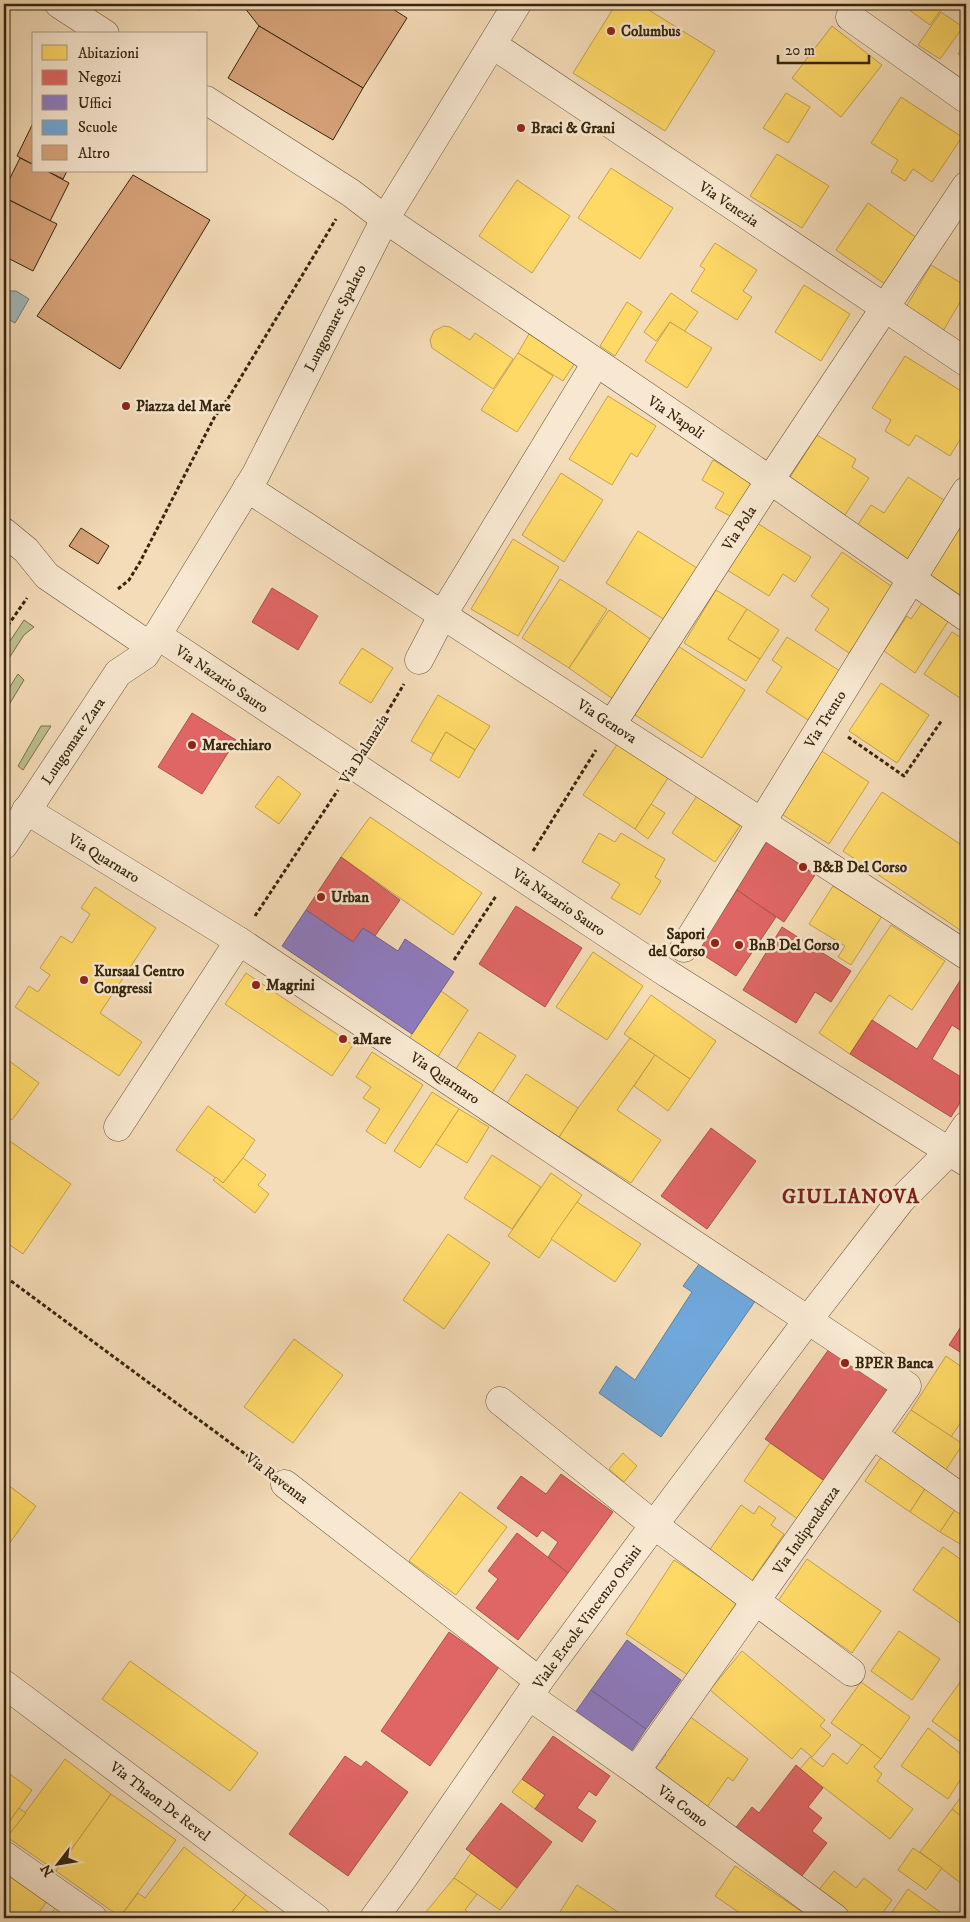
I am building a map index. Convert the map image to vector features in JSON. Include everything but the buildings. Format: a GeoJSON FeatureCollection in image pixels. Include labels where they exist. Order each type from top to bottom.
{"type":"FeatureCollection","features":[{"type":"Feature","properties":{"kind":"street"},"geometry":{"type":"LineString","coordinates":[[59,4],[102,32]]}},
{"type":"Feature","properties":{"kind":"street","name":"Lungomare Spalato"},"geometry":{"type":"LineString","coordinates":[[154,640],[247,488],[385,219],[517,4]]}},
{"type":"Feature","properties":{"kind":"street"},"geometry":{"type":"LineString","coordinates":[[850,17],[966,99]]}},
{"type":"Feature","properties":{"kind":"street","name":"Via Venezia"},"geometry":{"type":"LineString","coordinates":[[493,45],[966,362]]}},
{"type":"Feature","properties":{"kind":"street","name":"Via Napoli"},"geometry":{"type":"LineString","coordinates":[[208,101],[351,193],[385,219],[770,480],[966,617]]}},
{"type":"Feature","properties":{"kind":"street","name":"Via Pola"},"geometry":{"type":"LineString","coordinates":[[612,724],[770,480],[966,186]]}},
{"type":"Feature","properties":{"kind":"street"},"geometry":{"type":"LineString","coordinates":[[419,660],[443,614],[596,363]]}},
{"type":"Feature","properties":{"kind":"street","name":"Via Genova"},"geometry":{"type":"LineString","coordinates":[[247,488],[966,955]]}},
{"type":"Feature","properties":{"kind":"street","name":"Via Trento"},"geometry":{"type":"LineString","coordinates":[[684,948],[966,491]]}},
{"type":"Feature","properties":{"kind":"street"},"geometry":{"type":"LineString","coordinates":[[4,532],[26,550],[54,582],[154,640]]}},
{"type":"Feature","properties":{"kind":"street","name":"Via Nazario Sauro"},"geometry":{"type":"LineString","coordinates":[[154,640],[354,767],[509,882],[668,974],[957,1157]]}},
{"type":"Feature","properties":{"kind":"street","name":"Lungomare Zara"},"geometry":{"type":"LineString","coordinates":[[4,845],[118,673],[145,655],[154,640]]}},
{"type":"Feature","properties":{"kind":"street","name":"Via Quarnaro"},"geometry":{"type":"LineString","coordinates":[[26,810],[239,941],[808,1320]]}},
{"type":"Feature","properties":{"kind":"street"},"geometry":{"type":"LineString","coordinates":[[118,1127],[239,941]]}},
{"type":"Feature","properties":{"kind":"street","name":"Viale Ercole Vincenzo Orsini"},"geometry":{"type":"LineString","coordinates":[[374,1918],[404,1878],[534,1688],[808,1320],[901,1200],[929,1171],[957,1157],[966,1126]]}},
{"type":"Feature","properties":{"kind":"street","name":"Via Indipendenza"},"geometry":{"type":"LineString","coordinates":[[636,1771],[907,1386],[808,1320]]}},
{"type":"Feature","properties":{"kind":"street"},"geometry":{"type":"LineString","coordinates":[[500,1402],[654,1526],[851,1672]]}},
{"type":"Feature","properties":{"kind":"street"},"geometry":{"type":"LineString","coordinates":[[873,1435],[966,1501]]}},
{"type":"Feature","properties":{"kind":"street","name":"Via Ravenna"},"geometry":{"type":"LineString","coordinates":[[285,1484],[534,1688]]}},
{"type":"Feature","properties":{"kind":"street","name":"Via Thaon De Revel"},"geometry":{"type":"LineString","coordinates":[[4,1684],[316,1918]]}},
{"type":"Feature","properties":{"kind":"street","name":"Via Como"},"geometry":{"type":"LineString","coordinates":[[534,1688],[636,1771],[834,1918]]}},
{"type":"Feature","properties":{"kind":"street"},"geometry":{"type":"LineString","coordinates":[[4,1855],[93,1918]]}},
{"type":"Feature","properties":{"kind":"path"},"geometry":{"type":"LineString","coordinates":[[114,591],[129,580],[214,418],[229,397],[351,193]]}},
{"type":"Feature","properties":{"kind":"path"},"geometry":{"type":"LineString","coordinates":[[4,632],[28,596]]}},
{"type":"Feature","properties":{"kind":"path","name":"Via Dalmazia"},"geometry":{"type":"LineString","coordinates":[[239,941],[354,767],[419,660]]}},
{"type":"Feature","properties":{"kind":"path"},"geometry":{"type":"LineString","coordinates":[[824,721],[904,776],[942,720]]}},
{"type":"Feature","properties":{"kind":"path"},"geometry":{"type":"LineString","coordinates":[[454,960],[509,882],[612,724]]}},
{"type":"Feature","properties":{"kind":"path","name":"Via Ravenna"},"geometry":{"type":"LineString","coordinates":[[11,1281],[285,1484]]}},
{"type":"Feature","properties":{"kind":"green space"},"geometry":{"type":"Polygon","coordinates":[[[24,620],[34,627],[24,635],[4,666],[4,650],[24,620]]]}},
{"type":"Feature","properties":{"kind":"green space"},"geometry":{"type":"Polygon","coordinates":[[[18,674],[24,680],[4,713],[4,696],[18,674]]]}},
{"type":"Feature","properties":{"kind":"green space"},"geometry":{"type":"Polygon","coordinates":[[[41,726],[51,726],[23,770],[18,766],[41,726]]]}},
{"type":"Feature","properties":{"kind":"water"},"geometry":{"type":"Polygon","coordinates":[[[4,291],[16,291],[29,299],[15,323],[4,317],[4,291]]]}},
{"type":"Feature","properties":{"kind":"place","name":"Columbus"},"geometry":{"type":"Point","coordinates":[611,31]}},
{"type":"Feature","properties":{"kind":"place","name":"Braci & Grani"},"geometry":{"type":"Point","coordinates":[521,128]}},
{"type":"Feature","properties":{"kind":"place","name":"Piazza del Mare"},"geometry":{"type":"Point","coordinates":[126,406]}},
{"type":"Feature","properties":{"kind":"place","name":"Marechiaro"},"geometry":{"type":"Point","coordinates":[192,745]}},
{"type":"Feature","properties":{"kind":"place","name":"B&B Del Corso"},"geometry":{"type":"Point","coordinates":[803,867]}},
{"type":"Feature","properties":{"kind":"place","name":"Urban"},"geometry":{"type":"Point","coordinates":[321,897]}},
{"type":"Feature","properties":{"kind":"place","name":"Sapori del Corso"},"geometry":{"type":"Point","coordinates":[715,943]}},
{"type":"Feature","properties":{"kind":"place","name":"BnB Del Corso"},"geometry":{"type":"Point","coordinates":[739,945]}},
{"type":"Feature","properties":{"kind":"place","name":"Kursaal Centro Congressi"},"geometry":{"type":"Point","coordinates":[84,980]}},
{"type":"Feature","properties":{"kind":"place","name":"Magrini"},"geometry":{"type":"Point","coordinates":[256,985]}},
{"type":"Feature","properties":{"kind":"place","name":"aMare"},"geometry":{"type":"Point","coordinates":[343,1039]}},
{"type":"Feature","properties":{"kind":"place","name":"BPER Banca"},"geometry":{"type":"Point","coordinates":[845,1363]}},
{"type":"Feature","properties":{"kind":"district","name":"GIULIANOVA"},"geometry":{"type":"Point","coordinates":[851,1196]}}]}
